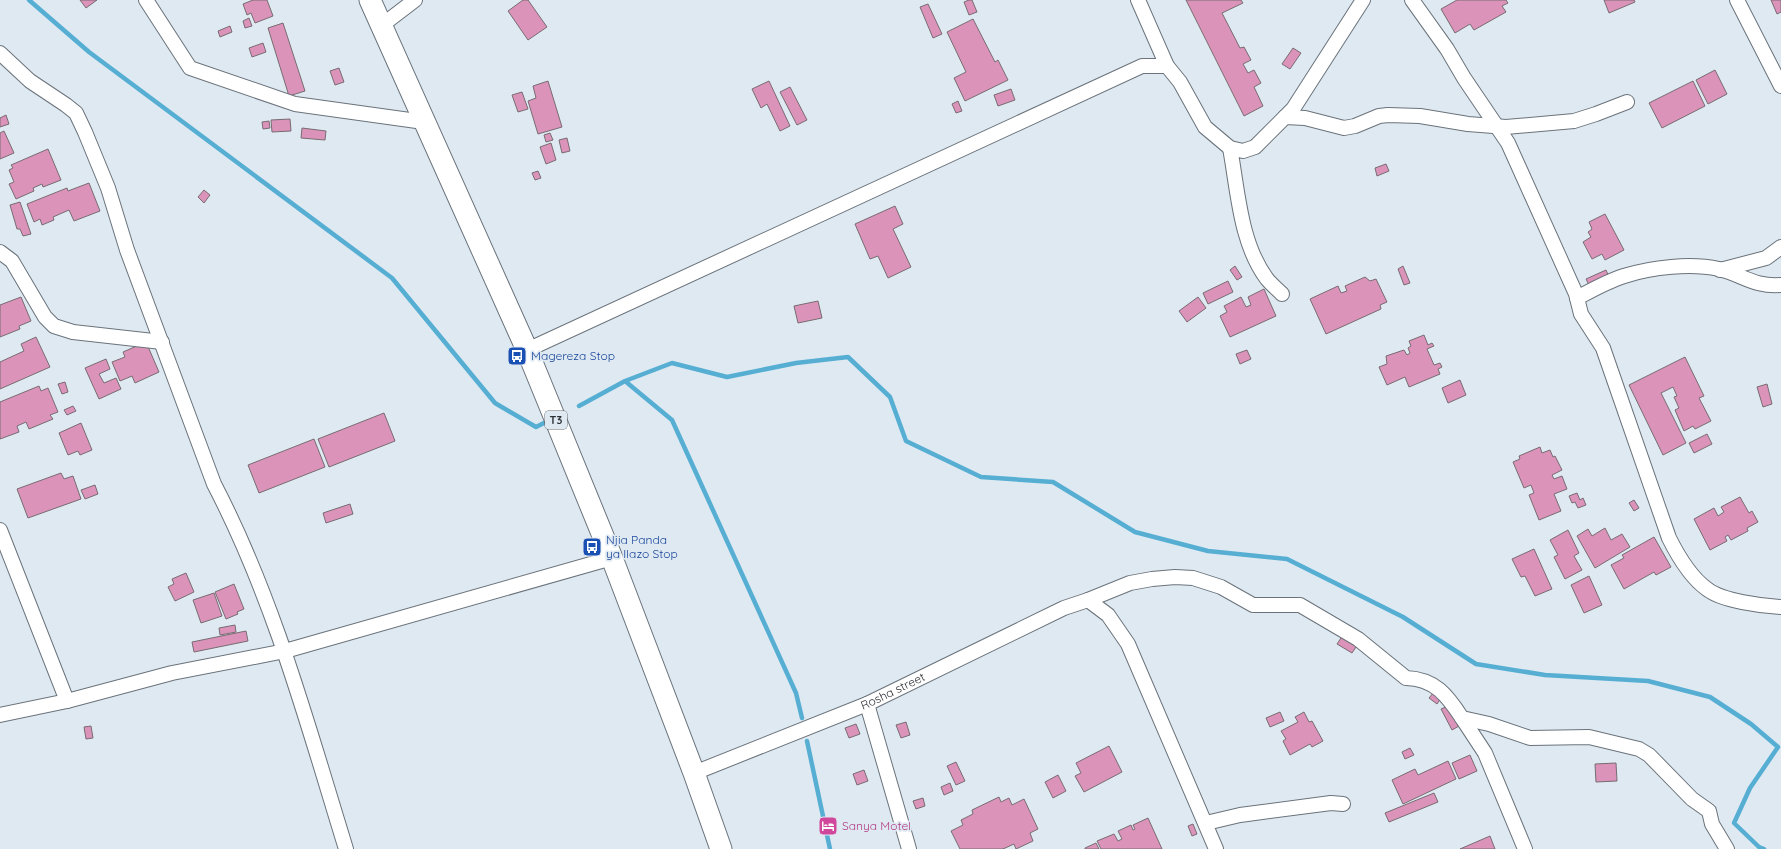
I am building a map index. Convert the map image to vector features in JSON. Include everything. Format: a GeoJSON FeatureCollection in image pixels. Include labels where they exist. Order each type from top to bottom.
{"type":"FeatureCollection","features":[{"type":"Feature","properties":{"kind":"highway","name":"T3"},"geometry":{"type":"LineString","coordinates":[[370,0],[527,350],[612,558],[694,773],[721,849]]}},
{"type":"Feature","properties":{"kind":"street"},"geometry":{"type":"LineString","coordinates":[[146,0],[190,68],[295,104],[424,122]]}},
{"type":"Feature","properties":{"kind":"street"},"geometry":{"type":"LineString","coordinates":[[381,26],[415,0]]}},
{"type":"Feature","properties":{"kind":"street"},"geometry":{"type":"LineString","coordinates":[[1138,0],[1167,66],[1180,82],[1205,127],[1230,148],[1243,151],[1255,147],[1293,109],[1363,0]]}},
{"type":"Feature","properties":{"kind":"street"},"geometry":{"type":"LineString","coordinates":[[1412,0],[1447,49],[1496,127],[1508,143],[1577,298],[1581,314],[1586,324],[1603,348],[1668,538],[1678,556],[1707,590],[1720,596],[1742,602],[1767,607],[1781,607]]}},
{"type":"Feature","properties":{"kind":"street"},"geometry":{"type":"LineString","coordinates":[[1736,0],[1781,86]]}},
{"type":"Feature","properties":{"kind":"street"},"geometry":{"type":"LineString","coordinates":[[0,53],[30,81],[76,113],[85,132],[108,188],[127,250],[214,484],[232,518],[285,651],[346,849]]}},
{"type":"Feature","properties":{"kind":"street"},"geometry":{"type":"LineString","coordinates":[[527,350],[1142,66],[1167,66]]}},
{"type":"Feature","properties":{"kind":"street"},"geometry":{"type":"LineString","coordinates":[[1285,117],[1305,118],[1344,128],[1355,126],[1379,116],[1388,115],[1420,116],[1496,127],[1574,121],[1626,102]]}},
{"type":"Feature","properties":{"kind":"street"},"geometry":{"type":"LineString","coordinates":[[1230,148],[1243,220],[1251,250],[1267,279],[1282,294]]}},
{"type":"Feature","properties":{"kind":"street"},"geometry":{"type":"LineString","coordinates":[[1720,270],[1766,258],[1781,247]]}},
{"type":"Feature","properties":{"kind":"street"},"geometry":{"type":"LineString","coordinates":[[0,252],[12,261],[45,318],[54,326],[73,332],[162,342]]}},
{"type":"Feature","properties":{"kind":"street"},"geometry":{"type":"LineString","coordinates":[[1577,298],[1606,284],[1636,273],[1698,266],[1720,270],[1765,286],[1781,285]]}},
{"type":"Feature","properties":{"kind":"street"},"geometry":{"type":"LineString","coordinates":[[0,530],[67,701]]}},
{"type":"Feature","properties":{"kind":"street"},"geometry":{"type":"LineString","coordinates":[[0,715],[67,701],[172,673],[285,651],[612,558]]}},
{"type":"Feature","properties":{"kind":"street","name":"Rosha street"},"geometry":{"type":"LineString","coordinates":[[694,773],[867,704],[1064,608],[1138,581],[1185,577],[1221,587],[1253,605],[1300,605],[1358,639],[1406,678],[1415,678],[1436,686],[1451,700],[1485,753],[1524,849]]}},
{"type":"Feature","properties":{"kind":"street"},"geometry":{"type":"LineString","coordinates":[[1088,600],[1108,615],[1128,644],[1216,849]]}},
{"type":"Feature","properties":{"kind":"street"},"geometry":{"type":"LineString","coordinates":[[867,704],[909,849]]}},
{"type":"Feature","properties":{"kind":"street"},"geometry":{"type":"LineString","coordinates":[[1462,718],[1489,724],[1530,738],[1589,737],[1639,749],[1649,755],[1692,799],[1708,811],[1712,824],[1727,849]]}},
{"type":"Feature","properties":{"kind":"street"},"geometry":{"type":"LineString","coordinates":[[1206,823],[1254,813],[1331,803],[1343,804]]}},
{"type":"Feature","properties":{"kind":"building"},"geometry":{"type":"Polygon","coordinates":[[[80,0],[97,0],[86,8],[80,0]]]}},
{"type":"Feature","properties":{"kind":"building"},"geometry":{"type":"Polygon","coordinates":[[[253,0],[267,0],[273,16],[255,23],[251,13],[247,15],[243,4],[253,0]]]}},
{"type":"Feature","properties":{"kind":"building"},"geometry":{"type":"Polygon","coordinates":[[[523,0],[528,0],[547,27],[528,40],[508,11],[523,0]]]}},
{"type":"Feature","properties":{"kind":"building"},"geometry":{"type":"Polygon","coordinates":[[[972,0],[977,12],[969,15],[964,2],[972,0]]]}},
{"type":"Feature","properties":{"kind":"building"},"geometry":{"type":"Polygon","coordinates":[[[1186,0],[1241,0],[1243,3],[1222,13],[1240,48],[1244,47],[1251,60],[1243,64],[1248,73],[1254,70],[1261,83],[1254,87],[1263,106],[1244,116],[1186,0]]]}},
{"type":"Feature","properties":{"kind":"building"},"geometry":{"type":"Polygon","coordinates":[[[1457,0],[1506,0],[1508,3],[1502,6],[1506,12],[1474,30],[1470,24],[1455,33],[1441,9],[1457,0]]]}},
{"type":"Feature","properties":{"kind":"building"},"geometry":{"type":"Polygon","coordinates":[[[1604,0],[1634,0],[1635,2],[1609,13],[1604,0]]]}},
{"type":"Feature","properties":{"kind":"building"},"geometry":{"type":"Polygon","coordinates":[[[1771,0],[1781,0],[1781,12],[1777,14],[1771,0]]]}},
{"type":"Feature","properties":{"kind":"building"},"geometry":{"type":"Polygon","coordinates":[[[928,4],[942,34],[933,38],[920,7],[928,4]]]}},
{"type":"Feature","properties":{"kind":"building"},"geometry":{"type":"Polygon","coordinates":[[[249,18],[252,26],[245,28],[243,21],[249,18]]]}},
{"type":"Feature","properties":{"kind":"building"},"geometry":{"type":"Polygon","coordinates":[[[973,19],[995,62],[998,60],[1008,80],[965,101],[954,78],[966,72],[947,32],[973,19]]]}},
{"type":"Feature","properties":{"kind":"building"},"geometry":{"type":"Polygon","coordinates":[[[283,23],[305,91],[289,96],[268,28],[283,23]]]}},
{"type":"Feature","properties":{"kind":"building"},"geometry":{"type":"Polygon","coordinates":[[[230,26],[232,32],[220,37],[218,31],[230,26]]]}},
{"type":"Feature","properties":{"kind":"building"},"geometry":{"type":"Polygon","coordinates":[[[263,43],[266,52],[252,57],[249,48],[263,43]]]}},
{"type":"Feature","properties":{"kind":"building"},"geometry":{"type":"Polygon","coordinates":[[[1293,48],[1301,53],[1290,69],[1282,64],[1293,48]]]}},
{"type":"Feature","properties":{"kind":"building"},"geometry":{"type":"Polygon","coordinates":[[[339,68],[344,82],[335,85],[330,71],[339,68]]]}},
{"type":"Feature","properties":{"kind":"building"},"geometry":{"type":"Polygon","coordinates":[[[1715,70],[1727,94],[1708,104],[1696,80],[1715,70]]]}},
{"type":"Feature","properties":{"kind":"building"},"geometry":{"type":"Polygon","coordinates":[[[548,81],[562,127],[538,134],[528,101],[536,98],[533,86],[548,81]]]}},
{"type":"Feature","properties":{"kind":"building"},"geometry":{"type":"Polygon","coordinates":[[[769,81],[790,126],[780,131],[767,104],[761,108],[752,89],[769,81]]]}},
{"type":"Feature","properties":{"kind":"building"},"geometry":{"type":"Polygon","coordinates":[[[1693,81],[1705,106],[1662,128],[1649,103],[1693,81]]]}},
{"type":"Feature","properties":{"kind":"building"},"geometry":{"type":"Polygon","coordinates":[[[790,87],[807,120],[797,125],[780,92],[790,87]]]}},
{"type":"Feature","properties":{"kind":"building"},"geometry":{"type":"Polygon","coordinates":[[[1011,89],[1015,100],[998,106],[994,95],[1011,89]]]}},
{"type":"Feature","properties":{"kind":"building"},"geometry":{"type":"Polygon","coordinates":[[[522,92],[528,109],[518,112],[512,95],[522,92]]]}},
{"type":"Feature","properties":{"kind":"building"},"geometry":{"type":"Polygon","coordinates":[[[958,101],[962,111],[956,113],[952,104],[958,101]]]}},
{"type":"Feature","properties":{"kind":"building"},"geometry":{"type":"Polygon","coordinates":[[[6,115],[9,124],[0,127],[0,118],[6,115]]]}},
{"type":"Feature","properties":{"kind":"building"},"geometry":{"type":"Polygon","coordinates":[[[290,119],[291,131],[272,132],[271,120],[290,119]]]}},
{"type":"Feature","properties":{"kind":"building"},"geometry":{"type":"Polygon","coordinates":[[[269,121],[270,128],[263,129],[262,122],[269,121]]]}},
{"type":"Feature","properties":{"kind":"building"},"geometry":{"type":"Polygon","coordinates":[[[302,128],[326,131],[325,140],[301,138],[302,128]]]}},
{"type":"Feature","properties":{"kind":"building"},"geometry":{"type":"Polygon","coordinates":[[[4,131],[14,153],[0,159],[0,133],[4,131]]]}},
{"type":"Feature","properties":{"kind":"building"},"geometry":{"type":"Polygon","coordinates":[[[550,133],[553,140],[546,142],[544,135],[550,133]]]}},
{"type":"Feature","properties":{"kind":"building"},"geometry":{"type":"Polygon","coordinates":[[[567,138],[570,151],[562,153],[559,140],[567,138]]]}},
{"type":"Feature","properties":{"kind":"building"},"geometry":{"type":"Polygon","coordinates":[[[551,143],[556,160],[546,164],[540,147],[551,143]]]}},
{"type":"Feature","properties":{"kind":"building"},"geometry":{"type":"Polygon","coordinates":[[[48,149],[61,180],[43,187],[42,184],[33,188],[34,191],[16,199],[9,184],[14,182],[9,170],[13,168],[11,165],[48,149]]]}},
{"type":"Feature","properties":{"kind":"building"},"geometry":{"type":"Polygon","coordinates":[[[1386,164],[1389,171],[1377,176],[1375,168],[1386,164]]]}},
{"type":"Feature","properties":{"kind":"building"},"geometry":{"type":"Polygon","coordinates":[[[538,171],[541,178],[535,180],[532,173],[538,171]]]}},
{"type":"Feature","properties":{"kind":"building"},"geometry":{"type":"Polygon","coordinates":[[[89,183],[100,211],[74,221],[69,210],[53,217],[54,220],[42,225],[40,219],[34,222],[27,204],[67,188],[68,191],[89,183]]]}},
{"type":"Feature","properties":{"kind":"building"},"geometry":{"type":"Polygon","coordinates":[[[204,190],[210,195],[204,203],[198,197],[204,190]]]}},
{"type":"Feature","properties":{"kind":"building"},"geometry":{"type":"Polygon","coordinates":[[[20,202],[31,234],[23,236],[20,229],[17,229],[10,205],[20,202]]]}},
{"type":"Feature","properties":{"kind":"building"},"geometry":{"type":"Polygon","coordinates":[[[895,206],[903,224],[893,229],[911,267],[888,278],[878,256],[870,259],[855,224],[895,206]]]}},
{"type":"Feature","properties":{"kind":"building"},"geometry":{"type":"Polygon","coordinates":[[[1605,214],[1624,250],[1605,260],[1602,254],[1592,259],[1583,242],[1591,237],[1588,232],[1592,229],[1589,222],[1605,214]]]}},
{"type":"Feature","properties":{"kind":"building"},"geometry":{"type":"Polygon","coordinates":[[[1235,266],[1242,277],[1237,280],[1230,270],[1235,266]]]}},
{"type":"Feature","properties":{"kind":"building"},"geometry":{"type":"Polygon","coordinates":[[[1403,266],[1410,283],[1404,285],[1398,269],[1403,266]]]}},
{"type":"Feature","properties":{"kind":"building"},"geometry":{"type":"Polygon","coordinates":[[[1606,270],[1609,277],[1589,285],[1586,279],[1606,270]]]}},
{"type":"Feature","properties":{"kind":"building"},"geometry":{"type":"Polygon","coordinates":[[[1365,277],[1370,281],[1376,279],[1387,302],[1380,305],[1381,309],[1326,334],[1310,299],[1338,286],[1341,293],[1347,291],[1345,286],[1365,277]]]}},
{"type":"Feature","properties":{"kind":"building"},"geometry":{"type":"Polygon","coordinates":[[[1228,281],[1233,292],[1208,304],[1203,293],[1228,281]]]}},
{"type":"Feature","properties":{"kind":"building"},"geometry":{"type":"Polygon","coordinates":[[[1264,289],[1276,316],[1230,337],[1220,316],[1227,312],[1224,306],[1241,297],[1246,307],[1251,305],[1248,297],[1264,289]]]}},
{"type":"Feature","properties":{"kind":"building"},"geometry":{"type":"Polygon","coordinates":[[[21,297],[31,321],[19,326],[20,329],[0,337],[0,305],[21,297]]]}},
{"type":"Feature","properties":{"kind":"building"},"geometry":{"type":"Polygon","coordinates":[[[1198,297],[1206,308],[1187,322],[1179,311],[1198,297]]]}},
{"type":"Feature","properties":{"kind":"building"},"geometry":{"type":"Polygon","coordinates":[[[818,301],[822,318],[798,323],[794,306],[818,301]]]}},
{"type":"Feature","properties":{"kind":"building"},"geometry":{"type":"Polygon","coordinates":[[[1424,335],[1428,345],[1432,343],[1434,346],[1427,349],[1434,365],[1440,363],[1442,367],[1438,369],[1440,374],[1409,387],[1405,377],[1387,385],[1379,367],[1387,364],[1386,356],[1404,350],[1407,355],[1410,353],[1408,348],[1411,346],[1409,341],[1424,335]]]}},
{"type":"Feature","properties":{"kind":"building"},"geometry":{"type":"Polygon","coordinates":[[[36,337],[50,367],[0,389],[0,362],[24,351],[21,344],[36,337]]]}},
{"type":"Feature","properties":{"kind":"building"},"geometry":{"type":"Polygon","coordinates":[[[146,342],[159,372],[135,383],[132,376],[120,381],[112,362],[125,357],[123,352],[146,342]]]}},
{"type":"Feature","properties":{"kind":"building"},"geometry":{"type":"Polygon","coordinates":[[[1247,350],[1251,359],[1240,364],[1236,354],[1247,350]]]}},
{"type":"Feature","properties":{"kind":"building"},"geometry":{"type":"Polygon","coordinates":[[[1685,357],[1704,396],[1699,398],[1711,421],[1695,429],[1693,426],[1684,431],[1675,410],[1679,408],[1674,397],[1677,396],[1673,387],[1661,393],[1686,443],[1663,455],[1629,385],[1685,357]]]}},
{"type":"Feature","properties":{"kind":"building"},"geometry":{"type":"Polygon","coordinates":[[[106,359],[110,369],[99,374],[104,383],[116,378],[121,389],[99,399],[85,368],[106,359]]]}},
{"type":"Feature","properties":{"kind":"building"},"geometry":{"type":"Polygon","coordinates":[[[1460,380],[1466,395],[1448,403],[1442,388],[1460,380]]]}},
{"type":"Feature","properties":{"kind":"building"},"geometry":{"type":"Polygon","coordinates":[[[65,382],[68,392],[62,394],[58,384],[65,382]]]}},
{"type":"Feature","properties":{"kind":"building"},"geometry":{"type":"Polygon","coordinates":[[[1767,384],[1772,404],[1763,407],[1757,387],[1767,384]]]}},
{"type":"Feature","properties":{"kind":"building"},"geometry":{"type":"Polygon","coordinates":[[[39,386],[41,391],[48,388],[58,412],[50,415],[53,419],[29,429],[26,422],[17,426],[19,432],[0,439],[0,402],[39,386]]]}},
{"type":"Feature","properties":{"kind":"building"},"geometry":{"type":"Polygon","coordinates":[[[73,406],[76,411],[67,415],[64,410],[73,406]]]}},
{"type":"Feature","properties":{"kind":"building"},"geometry":{"type":"Polygon","coordinates":[[[384,413],[395,441],[329,467],[318,439],[384,413]]]}},
{"type":"Feature","properties":{"kind":"building"},"geometry":{"type":"Polygon","coordinates":[[[81,423],[92,450],[80,455],[78,451],[68,455],[59,433],[81,423]]]}},
{"type":"Feature","properties":{"kind":"building"},"geometry":{"type":"Polygon","coordinates":[[[1707,434],[1712,444],[1694,453],[1689,443],[1707,434]]]}},
{"type":"Feature","properties":{"kind":"building"},"geometry":{"type":"Polygon","coordinates":[[[314,439],[325,467],[259,493],[248,465],[314,439]]]}},
{"type":"Feature","properties":{"kind":"building"},"geometry":{"type":"Polygon","coordinates":[[[1540,447],[1542,453],[1550,450],[1553,457],[1555,456],[1562,470],[1552,475],[1554,479],[1562,476],[1567,489],[1554,494],[1561,511],[1539,520],[1529,495],[1534,493],[1531,485],[1524,488],[1513,462],[1520,459],[1519,456],[1540,447]]]}},
{"type":"Feature","properties":{"kind":"building"},"geometry":{"type":"Polygon","coordinates":[[[61,473],[64,479],[73,476],[81,499],[28,518],[17,489],[61,473]]]}},
{"type":"Feature","properties":{"kind":"building"},"geometry":{"type":"Polygon","coordinates":[[[95,485],[98,494],[85,499],[81,490],[95,485]]]}},
{"type":"Feature","properties":{"kind":"building"},"geometry":{"type":"Polygon","coordinates":[[[1577,493],[1580,500],[1583,498],[1586,505],[1578,508],[1575,502],[1572,503],[1569,496],[1577,493]]]}},
{"type":"Feature","properties":{"kind":"building"},"geometry":{"type":"Polygon","coordinates":[[[1740,497],[1749,513],[1752,511],[1758,522],[1747,528],[1748,531],[1731,540],[1728,535],[1725,537],[1727,541],[1710,550],[1694,519],[1714,508],[1718,516],[1724,512],[1721,507],[1740,497]]]}},
{"type":"Feature","properties":{"kind":"building"},"geometry":{"type":"Polygon","coordinates":[[[1634,500],[1639,508],[1634,511],[1629,503],[1634,500]]]}},
{"type":"Feature","properties":{"kind":"building"},"geometry":{"type":"Polygon","coordinates":[[[350,504],[353,514],[326,523],[323,513],[350,504]]]}},
{"type":"Feature","properties":{"kind":"building"},"geometry":{"type":"Polygon","coordinates":[[[1605,528],[1611,540],[1622,534],[1630,547],[1595,568],[1577,536],[1588,529],[1592,536],[1605,528]]]}},
{"type":"Feature","properties":{"kind":"building"},"geometry":{"type":"Polygon","coordinates":[[[1568,530],[1579,553],[1574,556],[1582,570],[1565,579],[1554,557],[1558,555],[1550,540],[1568,530]]]}},
{"type":"Feature","properties":{"kind":"building"},"geometry":{"type":"Polygon","coordinates":[[[1654,537],[1671,567],[1656,575],[1654,572],[1624,589],[1611,565],[1624,558],[1622,555],[1654,537]]]}},
{"type":"Feature","properties":{"kind":"building"},"geometry":{"type":"Polygon","coordinates":[[[1534,549],[1552,589],[1535,596],[1525,576],[1521,577],[1512,559],[1534,549]]]}},
{"type":"Feature","properties":{"kind":"building"},"geometry":{"type":"Polygon","coordinates":[[[186,573],[194,592],[175,601],[168,587],[174,584],[172,579],[186,573]]]}},
{"type":"Feature","properties":{"kind":"building"},"geometry":{"type":"Polygon","coordinates":[[[1589,576],[1602,605],[1584,613],[1571,585],[1589,576]]]}},
{"type":"Feature","properties":{"kind":"building"},"geometry":{"type":"Polygon","coordinates":[[[234,584],[244,609],[237,612],[238,614],[226,619],[215,592],[234,584]]]}},
{"type":"Feature","properties":{"kind":"building"},"geometry":{"type":"Polygon","coordinates":[[[214,593],[222,616],[201,623],[193,600],[214,593]]]}},
{"type":"Feature","properties":{"kind":"building"},"geometry":{"type":"Polygon","coordinates":[[[235,625],[236,632],[220,635],[219,628],[235,625]]]}},
{"type":"Feature","properties":{"kind":"building"},"geometry":{"type":"Polygon","coordinates":[[[246,631],[248,641],[194,652],[192,642],[246,631]]]}},
{"type":"Feature","properties":{"kind":"building"},"geometry":{"type":"Polygon","coordinates":[[[1343,635],[1358,644],[1352,653],[1337,644],[1343,635]]]}},
{"type":"Feature","properties":{"kind":"building"},"geometry":{"type":"Polygon","coordinates":[[[1434,692],[1441,698],[1437,704],[1429,698],[1434,692]]]}},
{"type":"Feature","properties":{"kind":"building"},"geometry":{"type":"Polygon","coordinates":[[[1448,706],[1459,726],[1452,730],[1441,709],[1448,706]]]}},
{"type":"Feature","properties":{"kind":"building"},"geometry":{"type":"Polygon","coordinates":[[[1280,712],[1284,721],[1270,727],[1266,718],[1280,712]]]}},
{"type":"Feature","properties":{"kind":"building"},"geometry":{"type":"Polygon","coordinates":[[[1304,712],[1309,722],[1312,721],[1323,741],[1312,747],[1310,744],[1290,755],[1283,741],[1286,739],[1281,731],[1298,722],[1295,717],[1304,712]]]}},
{"type":"Feature","properties":{"kind":"building"},"geometry":{"type":"Polygon","coordinates":[[[906,722],[910,735],[901,738],[896,725],[906,722]]]}},
{"type":"Feature","properties":{"kind":"building"},"geometry":{"type":"Polygon","coordinates":[[[856,724],[860,734],[849,738],[845,728],[856,724]]]}},
{"type":"Feature","properties":{"kind":"building"},"geometry":{"type":"Polygon","coordinates":[[[91,726],[93,738],[86,739],[84,727],[91,726]]]}},
{"type":"Feature","properties":{"kind":"building"},"geometry":{"type":"Polygon","coordinates":[[[1109,746],[1122,772],[1084,792],[1075,776],[1081,773],[1076,763],[1109,746]]]}},
{"type":"Feature","properties":{"kind":"building"},"geometry":{"type":"Polygon","coordinates":[[[1410,748],[1414,755],[1405,759],[1402,752],[1410,748]]]}},
{"type":"Feature","properties":{"kind":"building"},"geometry":{"type":"Polygon","coordinates":[[[1470,755],[1477,771],[1459,779],[1452,763],[1470,755]]]}},
{"type":"Feature","properties":{"kind":"building"},"geometry":{"type":"Polygon","coordinates":[[[1448,761],[1456,779],[1403,804],[1392,780],[1415,769],[1418,775],[1448,761]]]}},
{"type":"Feature","properties":{"kind":"building"},"geometry":{"type":"Polygon","coordinates":[[[956,762],[965,781],[956,785],[947,766],[956,762]]]}},
{"type":"Feature","properties":{"kind":"building"},"geometry":{"type":"Polygon","coordinates":[[[1616,763],[1617,781],[1596,782],[1595,764],[1616,763]]]}},
{"type":"Feature","properties":{"kind":"building"},"geometry":{"type":"Polygon","coordinates":[[[864,770],[868,781],[857,785],[853,774],[864,770]]]}},
{"type":"Feature","properties":{"kind":"building"},"geometry":{"type":"Polygon","coordinates":[[[1058,775],[1066,791],[1053,798],[1045,782],[1058,775]]]}},
{"type":"Feature","properties":{"kind":"building"},"geometry":{"type":"Polygon","coordinates":[[[950,783],[953,791],[944,795],[941,787],[950,783]]]}},
{"type":"Feature","properties":{"kind":"building"},"geometry":{"type":"Polygon","coordinates":[[[1434,793],[1438,802],[1389,822],[1385,813],[1434,793]]]}},
{"type":"Feature","properties":{"kind":"building"},"geometry":{"type":"Polygon","coordinates":[[[999,797],[1001,802],[1009,798],[1012,805],[1024,799],[1038,829],[1030,833],[1033,841],[1016,849],[1014,844],[1003,849],[960,849],[951,831],[963,825],[961,820],[973,814],[972,810],[999,797]]]}},
{"type":"Feature","properties":{"kind":"building"},"geometry":{"type":"Polygon","coordinates":[[[923,798],[925,806],[916,809],[913,801],[923,798]]]}},
{"type":"Feature","properties":{"kind":"building"},"geometry":{"type":"Polygon","coordinates":[[[1148,818],[1162,849],[1101,849],[1097,841],[1114,834],[1118,841],[1122,839],[1118,831],[1131,825],[1133,830],[1135,829],[1133,825],[1148,818]]]}},
{"type":"Feature","properties":{"kind":"building"},"geometry":{"type":"Polygon","coordinates":[[[1193,824],[1197,834],[1192,836],[1188,826],[1193,824]]]}},
{"type":"Feature","properties":{"kind":"building"},"geometry":{"type":"Polygon","coordinates":[[[1490,836],[1495,849],[1460,849],[1490,836]]]}},
{"type":"Feature","properties":{"kind":"building"},"geometry":{"type":"Polygon","coordinates":[[[1096,843],[1099,849],[1085,849],[1085,848],[1096,843]]]}},
{"type":"Feature","properties":{"kind":"waterway"},"geometry":{"type":"LineString","coordinates":[[29,0],[89,52],[392,278],[495,403],[536,427],[544,423]]}},
{"type":"Feature","properties":{"kind":"waterway"},"geometry":{"type":"LineString","coordinates":[[625,381],[672,363],[727,377],[796,363],[848,357],[890,397],[906,441],[981,477],[1053,482],[1135,532],[1208,551],[1287,559],[1403,617],[1476,664],[1545,675],[1648,681],[1710,697],[1751,724],[1778,747],[1750,788],[1734,823],[1759,847],[1764,849]]}},
{"type":"Feature","properties":{"kind":"waterway"},"geometry":{"type":"LineString","coordinates":[[579,406],[625,381],[672,420],[796,693],[802,718]]}},
{"type":"Feature","properties":{"kind":"waterway"},"geometry":{"type":"LineString","coordinates":[[807,741],[830,849]]}},
{"type":"Feature","properties":{"kind":"place","name":"Magereza Stop"},"geometry":{"type":"Point","coordinates":[517,356]}},
{"type":"Feature","properties":{"kind":"place","name":"Njia Panda ya Ilazo Stop"},"geometry":{"type":"Point","coordinates":[592,547]}},
{"type":"Feature","properties":{"kind":"place","name":"Sanya Motel"},"geometry":{"type":"Point","coordinates":[828,826]}}]}
